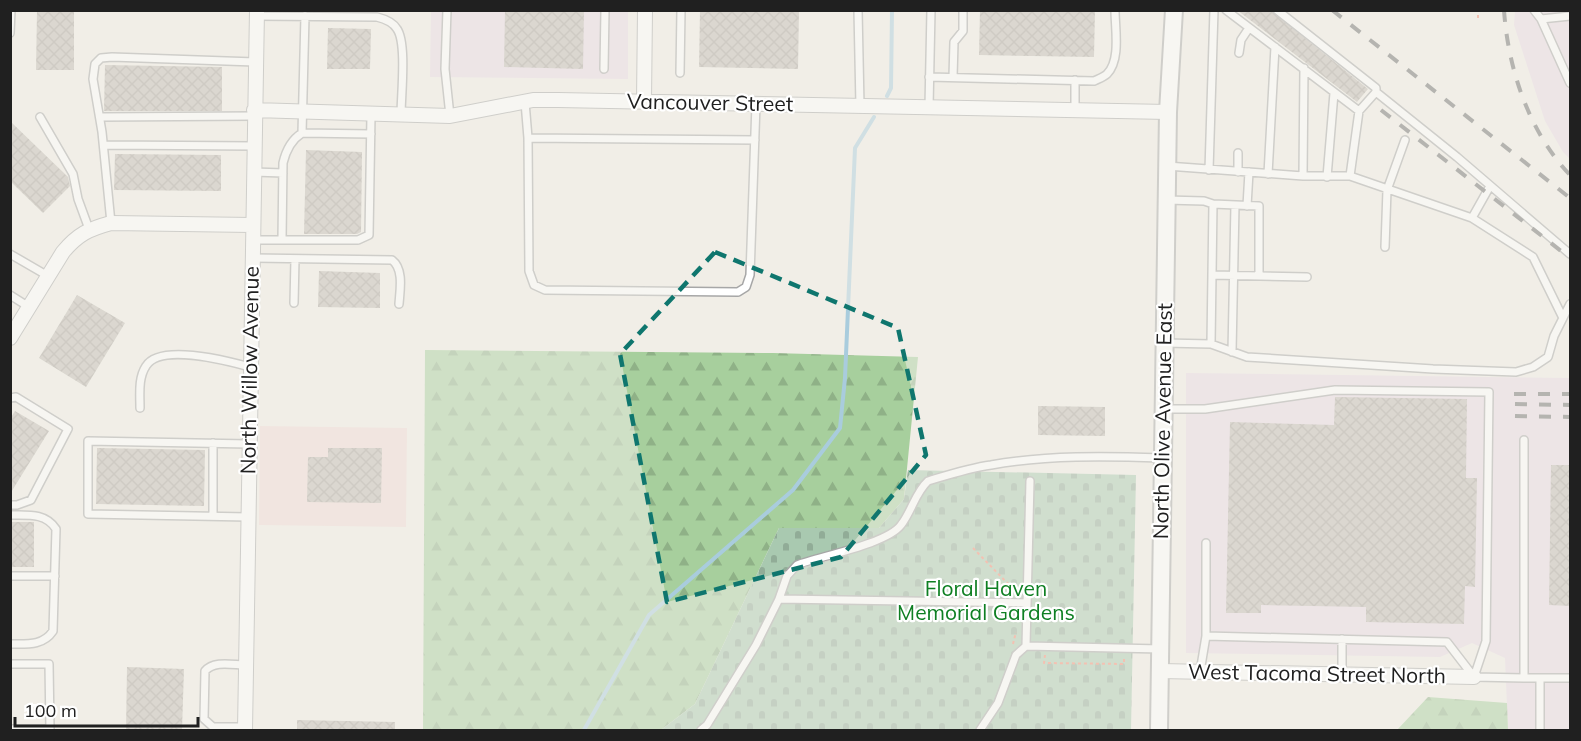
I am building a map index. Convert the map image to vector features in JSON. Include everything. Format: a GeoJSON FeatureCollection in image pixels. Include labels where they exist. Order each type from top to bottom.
{"type":"FeatureCollection","features":[{"type":"Feature","properties":{"kind":"street"},"geometry":{"type":"LineString","coordinates":[[644,101],[645,10]]}},
{"type":"Feature","properties":{"kind":"street","name":"North Olive Avenue East"},"geometry":{"type":"LineString","coordinates":[[1163,10],[1168,112]]}},
{"type":"Feature","properties":{"kind":"street","name":"North Olive Avenue East"},"geometry":{"type":"LineString","coordinates":[[1159,730],[1168,112],[1174,10]]}},
{"type":"Feature","properties":{"kind":"street","name":"North Willow Avenue"},"geometry":{"type":"LineString","coordinates":[[245,729],[256,13]]}},
{"type":"Feature","properties":{"kind":"street","name":"Vancouver Street"},"geometry":{"type":"LineString","coordinates":[[254,113],[450,116],[525,102],[558,100],[1168,112]]}},
{"type":"Feature","properties":{"kind":"street"},"geometry":{"type":"LineString","coordinates":[[10,338],[73,240],[89,229],[111,223],[252,232]]}},
{"type":"Feature","properties":{"kind":"street","name":"West Tacoma Street North"},"geometry":{"type":"LineString","coordinates":[[1160,671],[1474,677]]}},
{"type":"Feature","properties":{"kind":"lane"},"geometry":{"type":"LineString","coordinates":[[10,33],[11,10]]}},
{"type":"Feature","properties":{"kind":"lane"},"geometry":{"type":"LineString","coordinates":[[447,10],[445,69],[450,116]]}},
{"type":"Feature","properties":{"kind":"lane"},"geometry":{"type":"LineString","coordinates":[[604,69],[605,10]]}},
{"type":"Feature","properties":{"kind":"lane"},"geometry":{"type":"LineString","coordinates":[[680,74],[681,10]]}},
{"type":"Feature","properties":{"kind":"lane"},"geometry":{"type":"LineString","coordinates":[[858,10],[860,106]]}},
{"type":"Feature","properties":{"kind":"lane"},"geometry":{"type":"LineString","coordinates":[[928,107],[931,10]]}},
{"type":"Feature","properties":{"kind":"lane"},"geometry":{"type":"LineString","coordinates":[[953,77],[954,42],[963,31],[963,10]]}},
{"type":"Feature","properties":{"kind":"lane"},"geometry":{"type":"LineString","coordinates":[[929,77],[1094,81],[1106,75],[1115,57],[1115,10]]}},
{"type":"Feature","properties":{"kind":"lane"},"geometry":{"type":"LineString","coordinates":[[1209,170],[1214,10]]}},
{"type":"Feature","properties":{"kind":"lane"},"geometry":{"type":"LineString","coordinates":[[1226,10],[1359,111]]}},
{"type":"Feature","properties":{"kind":"lane"},"geometry":{"type":"LineString","coordinates":[[1277,10],[1376,88],[1376,92],[1570,254]]}},
{"type":"Feature","properties":{"kind":"lane"},"geometry":{"type":"LineString","coordinates":[[1534,10],[1541,19],[1570,82]]}},
{"type":"Feature","properties":{"kind":"lane"},"geometry":{"type":"LineString","coordinates":[[256,13],[377,17],[387,20],[399,30],[403,53],[401,116]]}},
{"type":"Feature","properties":{"kind":"lane"},"geometry":{"type":"LineString","coordinates":[[282,239],[283,163],[288,147],[302,133],[305,16]]}},
{"type":"Feature","properties":{"kind":"lane"},"geometry":{"type":"LineString","coordinates":[[1541,19],[1570,16]]}},
{"type":"Feature","properties":{"kind":"lane"},"geometry":{"type":"LineString","coordinates":[[1239,53],[1241,40],[1249,28]]}},
{"type":"Feature","properties":{"kind":"lane"},"geometry":{"type":"LineString","coordinates":[[1268,174],[1275,47]]}},
{"type":"Feature","properties":{"kind":"lane"},"geometry":{"type":"LineString","coordinates":[[111,223],[104,145],[93,80],[96,64],[101,58],[255,62]]}},
{"type":"Feature","properties":{"kind":"lane"},"geometry":{"type":"LineString","coordinates":[[1303,177],[1304,68]]}},
{"type":"Feature","properties":{"kind":"lane"},"geometry":{"type":"LineString","coordinates":[[1075,80],[1075,110]]}},
{"type":"Feature","properties":{"kind":"lane"},"geometry":{"type":"LineString","coordinates":[[1350,177],[1359,111],[1376,92]]}},
{"type":"Feature","properties":{"kind":"lane"},"geometry":{"type":"LineString","coordinates":[[1327,177],[1334,93]]}},
{"type":"Feature","properties":{"kind":"lane"},"geometry":{"type":"LineString","coordinates":[[525,102],[528,138],[529,271],[534,285],[545,290],[704,292],[738,292],[746,287],[750,275],[756,104]]}},
{"type":"Feature","properties":{"kind":"lane"},"geometry":{"type":"LineString","coordinates":[[100,117],[254,113]]}},
{"type":"Feature","properties":{"kind":"lane"},"geometry":{"type":"LineString","coordinates":[[252,232],[282,239],[358,240],[369,235],[371,115]]}},
{"type":"Feature","properties":{"kind":"lane"},"geometry":{"type":"LineString","coordinates":[[40,117],[72,174],[89,229]]}},
{"type":"Feature","properties":{"kind":"lane"},"geometry":{"type":"LineString","coordinates":[[302,133],[371,134]]}},
{"type":"Feature","properties":{"kind":"lane"},"geometry":{"type":"LineString","coordinates":[[528,138],[755,140]]}},
{"type":"Feature","properties":{"kind":"lane"},"geometry":{"type":"LineString","coordinates":[[1385,247],[1387,190],[1405,140]]}},
{"type":"Feature","properties":{"kind":"lane"},"geometry":{"type":"LineString","coordinates":[[104,145],[254,146]]}},
{"type":"Feature","properties":{"kind":"lane"},"geometry":{"type":"LineString","coordinates":[[1238,153],[1238,172]]}},
{"type":"Feature","properties":{"kind":"lane"},"geometry":{"type":"LineString","coordinates":[[1167,166],[1303,177],[1350,177],[1472,218],[1533,257],[1563,318]]}},
{"type":"Feature","properties":{"kind":"lane"},"geometry":{"type":"LineString","coordinates":[[253,172],[283,173]]}},
{"type":"Feature","properties":{"kind":"lane"},"geometry":{"type":"LineString","coordinates":[[1247,206],[1249,172]]}},
{"type":"Feature","properties":{"kind":"lane"},"geometry":{"type":"LineString","coordinates":[[1472,218],[1490,186]]}},
{"type":"Feature","properties":{"kind":"lane"},"geometry":{"type":"LineString","coordinates":[[1167,200],[1259,206],[1259,276]]}},
{"type":"Feature","properties":{"kind":"lane"},"geometry":{"type":"LineString","coordinates":[[1211,344],[1213,204]]}},
{"type":"Feature","properties":{"kind":"lane"},"geometry":{"type":"LineString","coordinates":[[1232,352],[1235,205]]}},
{"type":"Feature","properties":{"kind":"lane"},"geometry":{"type":"LineString","coordinates":[[10,254],[48,276]]}},
{"type":"Feature","properties":{"kind":"lane"},"geometry":{"type":"LineString","coordinates":[[252,258],[392,260],[397,264],[400,272],[399,304]]}},
{"type":"Feature","properties":{"kind":"lane"},"geometry":{"type":"LineString","coordinates":[[294,303],[295,259]]}},
{"type":"Feature","properties":{"kind":"lane"},"geometry":{"type":"LineString","coordinates":[[1212,274],[1307,277]]}},
{"type":"Feature","properties":{"kind":"lane"},"geometry":{"type":"LineString","coordinates":[[10,295],[29,307]]}},
{"type":"Feature","properties":{"kind":"lane"},"geometry":{"type":"LineString","coordinates":[[1164,343],[1211,344],[1247,357],[1516,372],[1533,367],[1548,357],[1554,336],[1570,304]]}},
{"type":"Feature","properties":{"kind":"lane"},"geometry":{"type":"LineString","coordinates":[[140,408],[141,380],[144,370],[147,363],[159,356],[208,357],[250,367]]}},
{"type":"Feature","properties":{"kind":"lane"},"geometry":{"type":"LineString","coordinates":[[1163,409],[1205,409],[1335,390],[1489,392],[1486,641],[1474,677]]}},
{"type":"Feature","properties":{"kind":"lane"},"geometry":{"type":"LineString","coordinates":[[10,399],[16,397],[68,429],[31,500],[10,505]]}},
{"type":"Feature","properties":{"kind":"lane"},"geometry":{"type":"LineString","coordinates":[[1524,440],[1524,678]]}},
{"type":"Feature","properties":{"kind":"lane"},"geometry":{"type":"LineString","coordinates":[[248,517],[88,514],[88,441],[249,444]]}},
{"type":"Feature","properties":{"kind":"lane"},"geometry":{"type":"LineString","coordinates":[[213,443],[213,516]]}},
{"type":"Feature","properties":{"kind":"lane"},"geometry":{"type":"LineString","coordinates":[[701,730],[707,725],[756,645],[779,599],[787,576],[797,565],[884,538],[900,527],[916,500],[920,488],[928,481],[990,465],[1035,460],[1102,456],[1162,458]]}},
{"type":"Feature","properties":{"kind":"lane"},"geometry":{"type":"LineString","coordinates":[[1026,646],[1030,481]]}},
{"type":"Feature","properties":{"kind":"lane"},"geometry":{"type":"LineString","coordinates":[[10,515],[40,516],[49,519],[56,529],[53,631],[48,638],[33,644],[10,644]]}},
{"type":"Feature","properties":{"kind":"lane"},"geometry":{"type":"LineString","coordinates":[[1200,672],[1206,636],[1206,543]]}},
{"type":"Feature","properties":{"kind":"lane"},"geometry":{"type":"LineString","coordinates":[[10,576],[55,576]]}},
{"type":"Feature","properties":{"kind":"lane"},"geometry":{"type":"LineString","coordinates":[[779,599],[1027,603]]}},
{"type":"Feature","properties":{"kind":"lane"},"geometry":{"type":"LineString","coordinates":[[1206,636],[1447,642],[1474,677]]}},
{"type":"Feature","properties":{"kind":"lane"},"geometry":{"type":"LineString","coordinates":[[1342,639],[1342,675]]}},
{"type":"Feature","properties":{"kind":"lane"},"geometry":{"type":"LineString","coordinates":[[980,730],[998,703],[1016,655],[1026,646],[1161,650]]}},
{"type":"Feature","properties":{"kind":"lane"},"geometry":{"type":"LineString","coordinates":[[10,664],[49,664],[50,729],[10,729]]}},
{"type":"Feature","properties":{"kind":"lane"},"geometry":{"type":"LineString","coordinates":[[245,729],[210,726],[204,719],[205,671],[207,668],[216,664],[246,665]]}},
{"type":"Feature","properties":{"kind":"lane"},"geometry":{"type":"LineString","coordinates":[[1474,677],[1570,678]]}},
{"type":"Feature","properties":{"kind":"lane"},"geometry":{"type":"LineString","coordinates":[[1540,678],[1540,730]]}},
{"type":"Feature","properties":{"kind":"path"},"geometry":{"type":"LineString","coordinates":[[1478,10],[1478,18]]}},
{"type":"Feature","properties":{"kind":"path"},"geometry":{"type":"LineString","coordinates":[[972,548],[1017,593]]}},
{"type":"Feature","properties":{"kind":"path"},"geometry":{"type":"LineString","coordinates":[[1010,596],[1021,591]]}},
{"type":"Feature","properties":{"kind":"path"},"geometry":{"type":"LineString","coordinates":[[1012,648],[1017,628]]}},
{"type":"Feature","properties":{"kind":"path"},"geometry":{"type":"LineString","coordinates":[[1043,652],[1044,663],[1124,664],[1125,656],[1129,653]]}},
{"type":"Feature","properties":{"kind":"highlighted area"},"geometry":{"type":"Polygon","coordinates":[[[715,252],[898,328],[926,455],[841,557],[667,602],[620,354],[715,252]]]}},
{"type":"Feature","properties":{"kind":"shaded area"},"geometry":{"type":"Polygon","coordinates":[[[431,11],[628,11],[628,79],[430,77],[431,11]]]}},
{"type":"Feature","properties":{"kind":"shaded area"},"geometry":{"type":"Polygon","coordinates":[[[1515,11],[1570,11],[1570,159],[1563,152],[1545,121],[1514,25],[1515,11]]]}},
{"type":"Feature","properties":{"kind":"shaded area"},"geometry":{"type":"Polygon","coordinates":[[[1186,373],[1570,378],[1570,730],[1508,730],[1505,658],[1472,643],[1440,657],[1186,653],[1186,373]]]}},
{"type":"Feature","properties":{"kind":"shaded area"},"geometry":{"type":"Polygon","coordinates":[[[260,426],[407,428],[406,527],[259,525],[260,426]]]}},
{"type":"Feature","properties":{"kind":"green space"},"geometry":{"type":"Polygon","coordinates":[[[425,350],[773,353],[918,357],[904,499],[879,528],[779,528],[695,704],[661,730],[423,730],[425,350]]]}},
{"type":"Feature","properties":{"kind":"green space","name":"Floral Haven Memorial Gardens"},"geometry":{"type":"Polygon","coordinates":[[[908,470],[1136,475],[1131,730],[661,730],[695,704],[779,528],[879,528],[904,499],[908,470]]]}},
{"type":"Feature","properties":{"kind":"green space"},"geometry":{"type":"Polygon","coordinates":[[[1428,697],[1507,703],[1508,730],[1397,730],[1428,697]]]}},
{"type":"Feature","properties":{"kind":"building"},"geometry":{"type":"Polygon","coordinates":[[[37,10],[74,10],[74,70],[36,70],[37,10]]]}},
{"type":"Feature","properties":{"kind":"building"},"geometry":{"type":"Polygon","coordinates":[[[505,10],[584,10],[583,69],[504,67],[505,10]]]}},
{"type":"Feature","properties":{"kind":"building"},"geometry":{"type":"Polygon","coordinates":[[[700,10],[799,10],[798,69],[699,67],[700,10]]]}},
{"type":"Feature","properties":{"kind":"building"},"geometry":{"type":"Polygon","coordinates":[[[980,10],[1095,10],[1094,57],[979,55],[980,10]]]}},
{"type":"Feature","properties":{"kind":"building"},"geometry":{"type":"Polygon","coordinates":[[[1237,10],[1270,10],[1368,89],[1357,102],[1237,10]]]}},
{"type":"Feature","properties":{"kind":"building"},"geometry":{"type":"Polygon","coordinates":[[[328,28],[371,29],[370,69],[327,69],[328,28]]]}},
{"type":"Feature","properties":{"kind":"building"},"geometry":{"type":"Polygon","coordinates":[[[105,65],[222,67],[222,111],[104,111],[105,65]]]}},
{"type":"Feature","properties":{"kind":"building"},"geometry":{"type":"Polygon","coordinates":[[[10,121],[68,177],[70,186],[43,213],[10,181],[10,121]]]}},
{"type":"Feature","properties":{"kind":"building"},"geometry":{"type":"Polygon","coordinates":[[[306,150],[362,152],[361,232],[357,234],[304,234],[306,150]]]}},
{"type":"Feature","properties":{"kind":"building"},"geometry":{"type":"Polygon","coordinates":[[[115,154],[221,155],[221,191],[114,190],[115,154]]]}},
{"type":"Feature","properties":{"kind":"building"},"geometry":{"type":"Polygon","coordinates":[[[319,271],[380,273],[380,308],[318,307],[319,271]]]}},
{"type":"Feature","properties":{"kind":"building"},"geometry":{"type":"Polygon","coordinates":[[[77,295],[125,323],[86,387],[39,358],[77,295]]]}},
{"type":"Feature","properties":{"kind":"building"},"geometry":{"type":"Polygon","coordinates":[[[1335,397],[1467,399],[1466,478],[1477,478],[1475,587],[1465,586],[1464,624],[1366,622],[1366,607],[1261,605],[1261,613],[1226,613],[1230,422],[1334,425],[1335,397]]]}},
{"type":"Feature","properties":{"kind":"building"},"geometry":{"type":"Polygon","coordinates":[[[1038,406],[1105,407],[1105,436],[1038,435],[1038,406]]]}},
{"type":"Feature","properties":{"kind":"building"},"geometry":{"type":"Polygon","coordinates":[[[15,411],[49,431],[10,494],[10,419],[15,411]]]}},
{"type":"Feature","properties":{"kind":"building"},"geometry":{"type":"Polygon","coordinates":[[[97,448],[205,450],[204,506],[96,504],[97,448]]]}},
{"type":"Feature","properties":{"kind":"building"},"geometry":{"type":"Polygon","coordinates":[[[328,448],[382,448],[381,503],[307,502],[308,457],[328,457],[328,448]]]}},
{"type":"Feature","properties":{"kind":"building"},"geometry":{"type":"Polygon","coordinates":[[[1551,465],[1570,465],[1570,606],[1549,605],[1551,465]]]}},
{"type":"Feature","properties":{"kind":"building"},"geometry":{"type":"Polygon","coordinates":[[[10,522],[34,522],[34,567],[10,567],[10,522]]]}},
{"type":"Feature","properties":{"kind":"building"},"geometry":{"type":"Polygon","coordinates":[[[127,667],[184,669],[182,730],[126,730],[127,667]]]}},
{"type":"Feature","properties":{"kind":"building"},"geometry":{"type":"Polygon","coordinates":[[[297,720],[395,722],[395,730],[297,730],[297,720]]]}},
{"type":"Feature","properties":{"kind":"waterway"},"geometry":{"type":"LineString","coordinates":[[887,96],[891,88],[892,10]]}},
{"type":"Feature","properties":{"kind":"waterway"},"geometry":{"type":"LineString","coordinates":[[584,730],[649,615],[793,490],[840,428],[845,378],[855,148],[874,117]]}},
{"type":"Feature","properties":{"kind":"railway"},"geometry":{"type":"LineString","coordinates":[[1332,10],[1570,198]]}},
{"type":"Feature","properties":{"kind":"railway"},"geometry":{"type":"LineString","coordinates":[[1504,10],[1510,55],[1523,98],[1543,139],[1570,175]]}},
{"type":"Feature","properties":{"kind":"railway"},"geometry":{"type":"LineString","coordinates":[[1381,110],[1570,258]]}},
{"type":"Feature","properties":{"kind":"railway"},"geometry":{"type":"LineString","coordinates":[[1514,394],[1570,394]]}},
{"type":"Feature","properties":{"kind":"railway"},"geometry":{"type":"LineString","coordinates":[[1515,404],[1570,405]]}},
{"type":"Feature","properties":{"kind":"railway"},"geometry":{"type":"LineString","coordinates":[[1515,416],[1570,417]]}}]}
